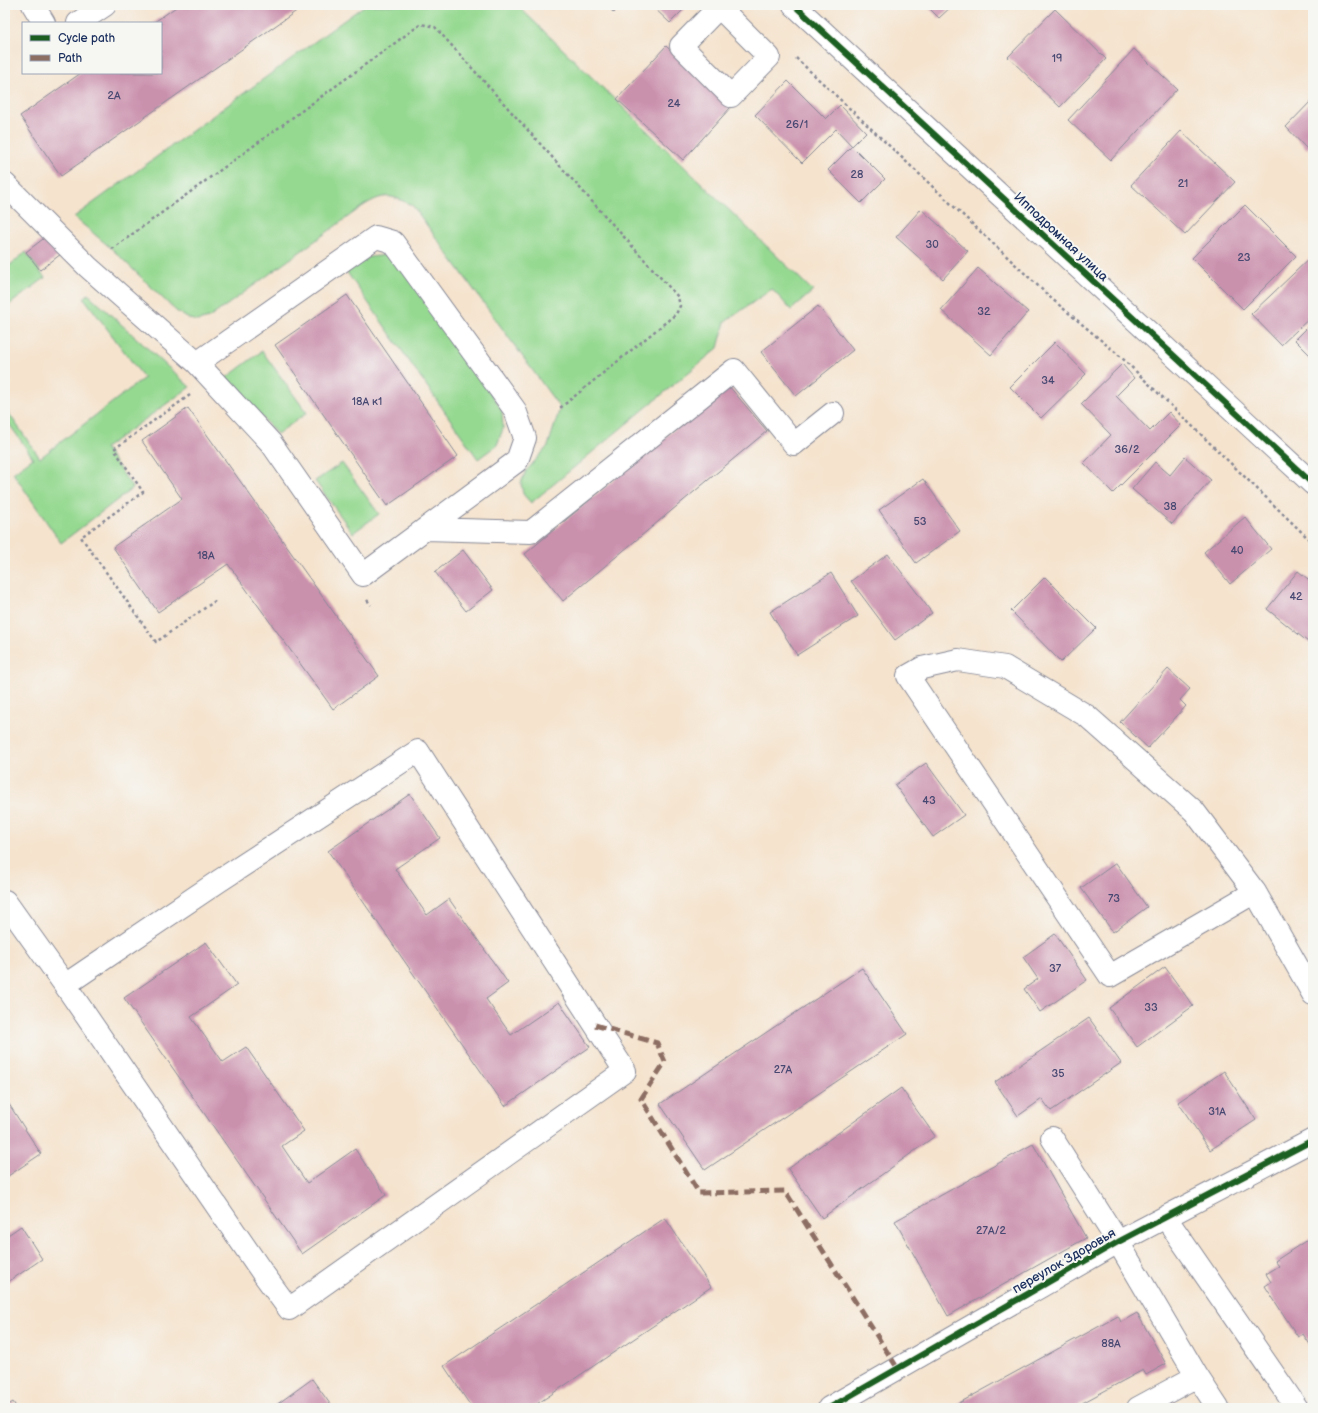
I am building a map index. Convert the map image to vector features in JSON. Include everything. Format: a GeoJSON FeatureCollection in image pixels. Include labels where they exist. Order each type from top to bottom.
{"type":"FeatureCollection","features":[{"type":"Feature","properties":{"kind":"street"},"geometry":{"type":"LineString","coordinates":[[33,5],[43,22]]}},
{"type":"Feature","properties":{"kind":"street"},"geometry":{"type":"LineString","coordinates":[[80,22],[105,5]]}},
{"type":"Feature","properties":{"kind":"street","name":"Ипподромная улица"},"geometry":{"type":"LineString","coordinates":[[794,5],[1313,484]]}},
{"type":"Feature","properties":{"kind":"street"},"geometry":{"type":"LineString","coordinates":[[5,184],[88,267],[197,363],[271,443],[364,575],[518,461],[526,438],[514,410],[393,242],[376,237],[197,363]]}},
{"type":"Feature","properties":{"kind":"street"},"geometry":{"type":"LineString","coordinates":[[425,529],[531,532],[734,370],[794,444],[833,413]]}},
{"type":"Feature","properties":{"kind":"street"},"geometry":{"type":"LineString","coordinates":[[1256,892],[1110,976],[908,676],[922,668],[958,660],[1005,667],[1087,716],[1194,811],[1256,892],[1313,994]]}},
{"type":"Feature","properties":{"kind":"street"},"geometry":{"type":"LineString","coordinates":[[5,902],[65,985],[289,1310],[625,1071],[418,751],[219,881],[65,985]]}},
{"type":"Feature","properties":{"kind":"street"},"geometry":{"type":"LineString","coordinates":[[1052,1138],[1118,1242],[1197,1376],[1218,1408]]}},
{"type":"Feature","properties":{"kind":"street","name":"переулок Здоровья"},"geometry":{"type":"LineString","coordinates":[[829,1408],[1118,1242],[1313,1140]]}},
{"type":"Feature","properties":{"kind":"street"},"geometry":{"type":"LineString","coordinates":[[1166,1218],[1297,1408]]}},
{"type":"Feature","properties":{"kind":"street"},"geometry":{"type":"LineString","coordinates":[[1138,1408],[1197,1376]]}},
{"type":"Feature","properties":{"kind":"path"},"geometry":{"type":"LineString","coordinates":[[112,249],[421,24],[435,27],[678,297],[680,306],[676,314],[560,408]]}},
{"type":"Feature","properties":{"kind":"path"},"geometry":{"type":"LineString","coordinates":[[792,54],[1052,299],[1121,357],[1313,543]]}},
{"type":"Feature","properties":{"kind":"path"},"geometry":{"type":"LineString","coordinates":[[194,392],[114,449],[143,492],[81,537],[156,642],[215,601]]}},
{"type":"Feature","properties":{"kind":"green space"},"geometry":{"type":"Polygon","coordinates":[[[365,5],[517,5],[813,291],[791,310],[772,289],[725,322],[718,348],[531,503],[523,494],[521,483],[526,471],[548,446],[560,408],[413,206],[393,197],[382,197],[370,202],[209,318],[198,321],[189,319],[176,311],[112,249],[74,217],[365,5]]]}},
{"type":"Feature","properties":{"kind":"green space"},"geometry":{"type":"Polygon","coordinates":[[[26,252],[45,278],[5,308],[5,269],[26,252]]]}},
{"type":"Feature","properties":{"kind":"green space"},"geometry":{"type":"Polygon","coordinates":[[[387,255],[401,264],[502,410],[503,429],[497,445],[478,459],[346,271],[369,257],[387,255]]]}},
{"type":"Feature","properties":{"kind":"green space"},"geometry":{"type":"Polygon","coordinates":[[[88,294],[190,387],[105,448],[133,488],[61,543],[13,473],[33,458],[5,418],[5,408],[40,458],[144,378],[84,298],[88,294]]]}},
{"type":"Feature","properties":{"kind":"green space"},"geometry":{"type":"Polygon","coordinates":[[[262,351],[307,413],[277,434],[226,378],[262,351]]]}},
{"type":"Feature","properties":{"kind":"green space"},"geometry":{"type":"Polygon","coordinates":[[[342,463],[379,514],[353,533],[315,481],[342,463]]]}},
{"type":"Feature","properties":{"kind":"building"},"geometry":{"type":"Polygon","coordinates":[[[179,5],[305,5],[61,176],[20,116],[80,74],[162,74],[162,22],[154,22],[179,5]]]}},
{"type":"Feature","properties":{"kind":"building"},"geometry":{"type":"Polygon","coordinates":[[[606,5],[621,5],[614,13],[606,5]]]}},
{"type":"Feature","properties":{"kind":"building"},"geometry":{"type":"Polygon","coordinates":[[[651,5],[688,5],[670,23],[651,5]]]}},
{"type":"Feature","properties":{"kind":"building"},"geometry":{"type":"Polygon","coordinates":[[[926,5],[953,5],[939,18],[926,5]]]}},
{"type":"Feature","properties":{"kind":"building"},"geometry":{"type":"Polygon","coordinates":[[[1055,9],[1106,59],[1060,107],[1008,57],[1055,9]]]}},
{"type":"Feature","properties":{"kind":"building"},"geometry":{"type":"Polygon","coordinates":[[[666,46],[731,107],[683,160],[617,99],[666,46]]]}},
{"type":"Feature","properties":{"kind":"building"},"geometry":{"type":"Polygon","coordinates":[[[1134,49],[1177,89],[1111,160],[1068,120],[1134,49]]]}},
{"type":"Feature","properties":{"kind":"building"},"geometry":{"type":"Polygon","coordinates":[[[788,81],[826,119],[840,105],[866,132],[852,146],[836,129],[802,163],[755,115],[788,81]]]}},
{"type":"Feature","properties":{"kind":"building"},"geometry":{"type":"Polygon","coordinates":[[[1313,99],[1313,143],[1307,149],[1286,127],[1313,99]]]}},
{"type":"Feature","properties":{"kind":"building"},"geometry":{"type":"Polygon","coordinates":[[[1181,131],[1235,182],[1185,235],[1131,185],[1181,131]]]}},
{"type":"Feature","properties":{"kind":"building"},"geometry":{"type":"Polygon","coordinates":[[[852,146],[885,179],[861,203],[828,170],[852,146]]]}},
{"type":"Feature","properties":{"kind":"building"},"geometry":{"type":"Polygon","coordinates":[[[1245,205],[1296,256],[1243,309],[1192,258],[1245,205]]]}},
{"type":"Feature","properties":{"kind":"building"},"geometry":{"type":"Polygon","coordinates":[[[921,209],[968,251],[943,279],[896,237],[921,209]]]}},
{"type":"Feature","properties":{"kind":"building"},"geometry":{"type":"Polygon","coordinates":[[[47,236],[61,254],[40,270],[26,252],[47,236]]]}},
{"type":"Feature","properties":{"kind":"building"},"geometry":{"type":"Polygon","coordinates":[[[1313,255],[1313,315],[1281,345],[1251,314],[1313,255]]]}},
{"type":"Feature","properties":{"kind":"building"},"geometry":{"type":"Polygon","coordinates":[[[978,268],[1028,312],[991,355],[941,310],[978,268]]]}},
{"type":"Feature","properties":{"kind":"building"},"geometry":{"type":"Polygon","coordinates":[[[347,295],[458,456],[387,506],[275,345],[347,295]]]}},
{"type":"Feature","properties":{"kind":"building"},"geometry":{"type":"Polygon","coordinates":[[[818,306],[853,350],[796,396],[761,352],[818,306]]]}},
{"type":"Feature","properties":{"kind":"building"},"geometry":{"type":"Polygon","coordinates":[[[1313,322],[1313,358],[1295,340],[1313,322]]]}},
{"type":"Feature","properties":{"kind":"building"},"geometry":{"type":"Polygon","coordinates":[[[1055,342],[1086,374],[1041,418],[1010,387],[1055,342]]]}},
{"type":"Feature","properties":{"kind":"building"},"geometry":{"type":"Polygon","coordinates":[[[1122,364],[1134,378],[1116,396],[1150,431],[1169,412],[1181,425],[1113,493],[1084,463],[1111,435],[1081,404],[1122,364]]]}},
{"type":"Feature","properties":{"kind":"building"},"geometry":{"type":"Polygon","coordinates":[[[728,385],[767,431],[563,601],[525,554],[728,385]]]}},
{"type":"Feature","properties":{"kind":"building"},"geometry":{"type":"Polygon","coordinates":[[[188,408],[379,676],[333,709],[228,564],[158,612],[113,547],[182,499],[142,441],[188,408]]]}},
{"type":"Feature","properties":{"kind":"building"},"geometry":{"type":"Polygon","coordinates":[[[1185,457],[1211,480],[1172,524],[1132,489],[1155,462],[1170,475],[1185,457]]]}},
{"type":"Feature","properties":{"kind":"building"},"geometry":{"type":"Polygon","coordinates":[[[923,479],[960,531],[916,563],[879,510],[923,479]]]}},
{"type":"Feature","properties":{"kind":"building"},"geometry":{"type":"Polygon","coordinates":[[[1245,517],[1271,549],[1230,584],[1204,552],[1245,517]]]}},
{"type":"Feature","properties":{"kind":"building"},"geometry":{"type":"Polygon","coordinates":[[[463,550],[493,590],[466,611],[435,572],[463,550]]]}},
{"type":"Feature","properties":{"kind":"building"},"geometry":{"type":"Polygon","coordinates":[[[888,554],[932,613],[895,640],[851,581],[888,554]]]}},
{"type":"Feature","properties":{"kind":"building"},"geometry":{"type":"Polygon","coordinates":[[[1298,571],[1313,583],[1313,646],[1267,609],[1298,571]]]}},
{"type":"Feature","properties":{"kind":"building"},"geometry":{"type":"Polygon","coordinates":[[[831,573],[858,616],[797,655],[770,612],[831,573]]]}},
{"type":"Feature","properties":{"kind":"building"},"geometry":{"type":"Polygon","coordinates":[[[1045,577],[1096,628],[1061,662],[1011,611],[1045,577]]]}},
{"type":"Feature","properties":{"kind":"building"},"geometry":{"type":"Polygon","coordinates":[[[1168,669],[1190,689],[1180,700],[1186,706],[1148,748],[1120,722],[1168,669]]]}},
{"type":"Feature","properties":{"kind":"building"},"geometry":{"type":"Polygon","coordinates":[[[926,763],[964,815],[933,837],[895,785],[926,763]]]}},
{"type":"Feature","properties":{"kind":"building"},"geometry":{"type":"Polygon","coordinates":[[[410,794],[440,838],[395,869],[427,915],[449,899],[508,983],[486,999],[511,1035],[559,1002],[590,1047],[505,1106],[328,851],[410,794]]]}},
{"type":"Feature","properties":{"kind":"building"},"geometry":{"type":"Polygon","coordinates":[[[1116,863],[1147,907],[1113,932],[1081,888],[1116,863]]]}},
{"type":"Feature","properties":{"kind":"building"},"geometry":{"type":"Polygon","coordinates":[[[1055,934],[1087,980],[1040,1012],[1024,989],[1038,979],[1023,957],[1055,934]]]}},
{"type":"Feature","properties":{"kind":"building"},"geometry":{"type":"Polygon","coordinates":[[[206,942],[237,985],[191,1017],[223,1062],[246,1047],[304,1131],[282,1146],[307,1183],[355,1149],[386,1195],[302,1254],[124,998],[206,942]]]}},
{"type":"Feature","properties":{"kind":"building"},"geometry":{"type":"Polygon","coordinates":[[[1165,967],[1193,1006],[1137,1047],[1109,1008],[1165,967]]]}},
{"type":"Feature","properties":{"kind":"building"},"geometry":{"type":"Polygon","coordinates":[[[862,968],[907,1034],[705,1170],[660,1104],[862,968]]]}},
{"type":"Feature","properties":{"kind":"building"},"geometry":{"type":"Polygon","coordinates":[[[1089,1018],[1121,1063],[1051,1111],[1042,1099],[1018,1116],[995,1082],[1089,1018]]]}},
{"type":"Feature","properties":{"kind":"building"},"geometry":{"type":"Polygon","coordinates":[[[1224,1071],[1256,1120],[1210,1150],[1178,1102],[1224,1071]]]}},
{"type":"Feature","properties":{"kind":"building"},"geometry":{"type":"Polygon","coordinates":[[[901,1088],[935,1136],[822,1218],[788,1169],[901,1088]]]}},
{"type":"Feature","properties":{"kind":"building"},"geometry":{"type":"Polygon","coordinates":[[[5,1098],[41,1154],[5,1178],[5,1098]]]}},
{"type":"Feature","properties":{"kind":"building"},"geometry":{"type":"Polygon","coordinates":[[[1033,1144],[1086,1238],[948,1316],[895,1221],[1033,1144]]]}},
{"type":"Feature","properties":{"kind":"building"},"geometry":{"type":"Polygon","coordinates":[[[665,1218],[711,1287],[531,1408],[472,1408],[444,1366],[665,1218]]]}},
{"type":"Feature","properties":{"kind":"building"},"geometry":{"type":"Polygon","coordinates":[[[21,1226],[42,1259],[5,1284],[5,1237],[21,1226]]]}},
{"type":"Feature","properties":{"kind":"building"},"geometry":{"type":"Polygon","coordinates":[[[1313,1236],[1313,1349],[1303,1334],[1298,1337],[1265,1286],[1271,1282],[1266,1274],[1279,1266],[1275,1261],[1313,1236]]]}},
{"type":"Feature","properties":{"kind":"building"},"geometry":{"type":"Polygon","coordinates":[[[1137,1313],[1166,1364],[1146,1375],[1143,1370],[1073,1408],[950,1408],[1118,1316],[1121,1322],[1137,1313]]]}},
{"type":"Feature","properties":{"kind":"building"},"geometry":{"type":"Polygon","coordinates":[[[312,1379],[333,1408],[272,1408],[312,1379]]]}},
{"type":"Feature","properties":{"kind":"building"},"geometry":{"type":"Polygon","coordinates":[[[13,1402],[17,1408],[5,1408],[5,1407],[13,1402]]]}},
{"type":"Feature","properties":{"kind":"marked path"},"geometry":{"type":"LineString","coordinates":[[595,1025],[657,1043],[665,1062],[641,1099],[699,1193],[785,1191],[898,1369]]}},
{"type":"Feature","properties":{"kind":"cycle path"},"geometry":{"type":"LineString","coordinates":[[794,5],[1313,484]]}},
{"type":"Feature","properties":{"kind":"cycle path"},"geometry":{"type":"LineString","coordinates":[[829,1408],[1118,1242],[1313,1140]]}}]}
